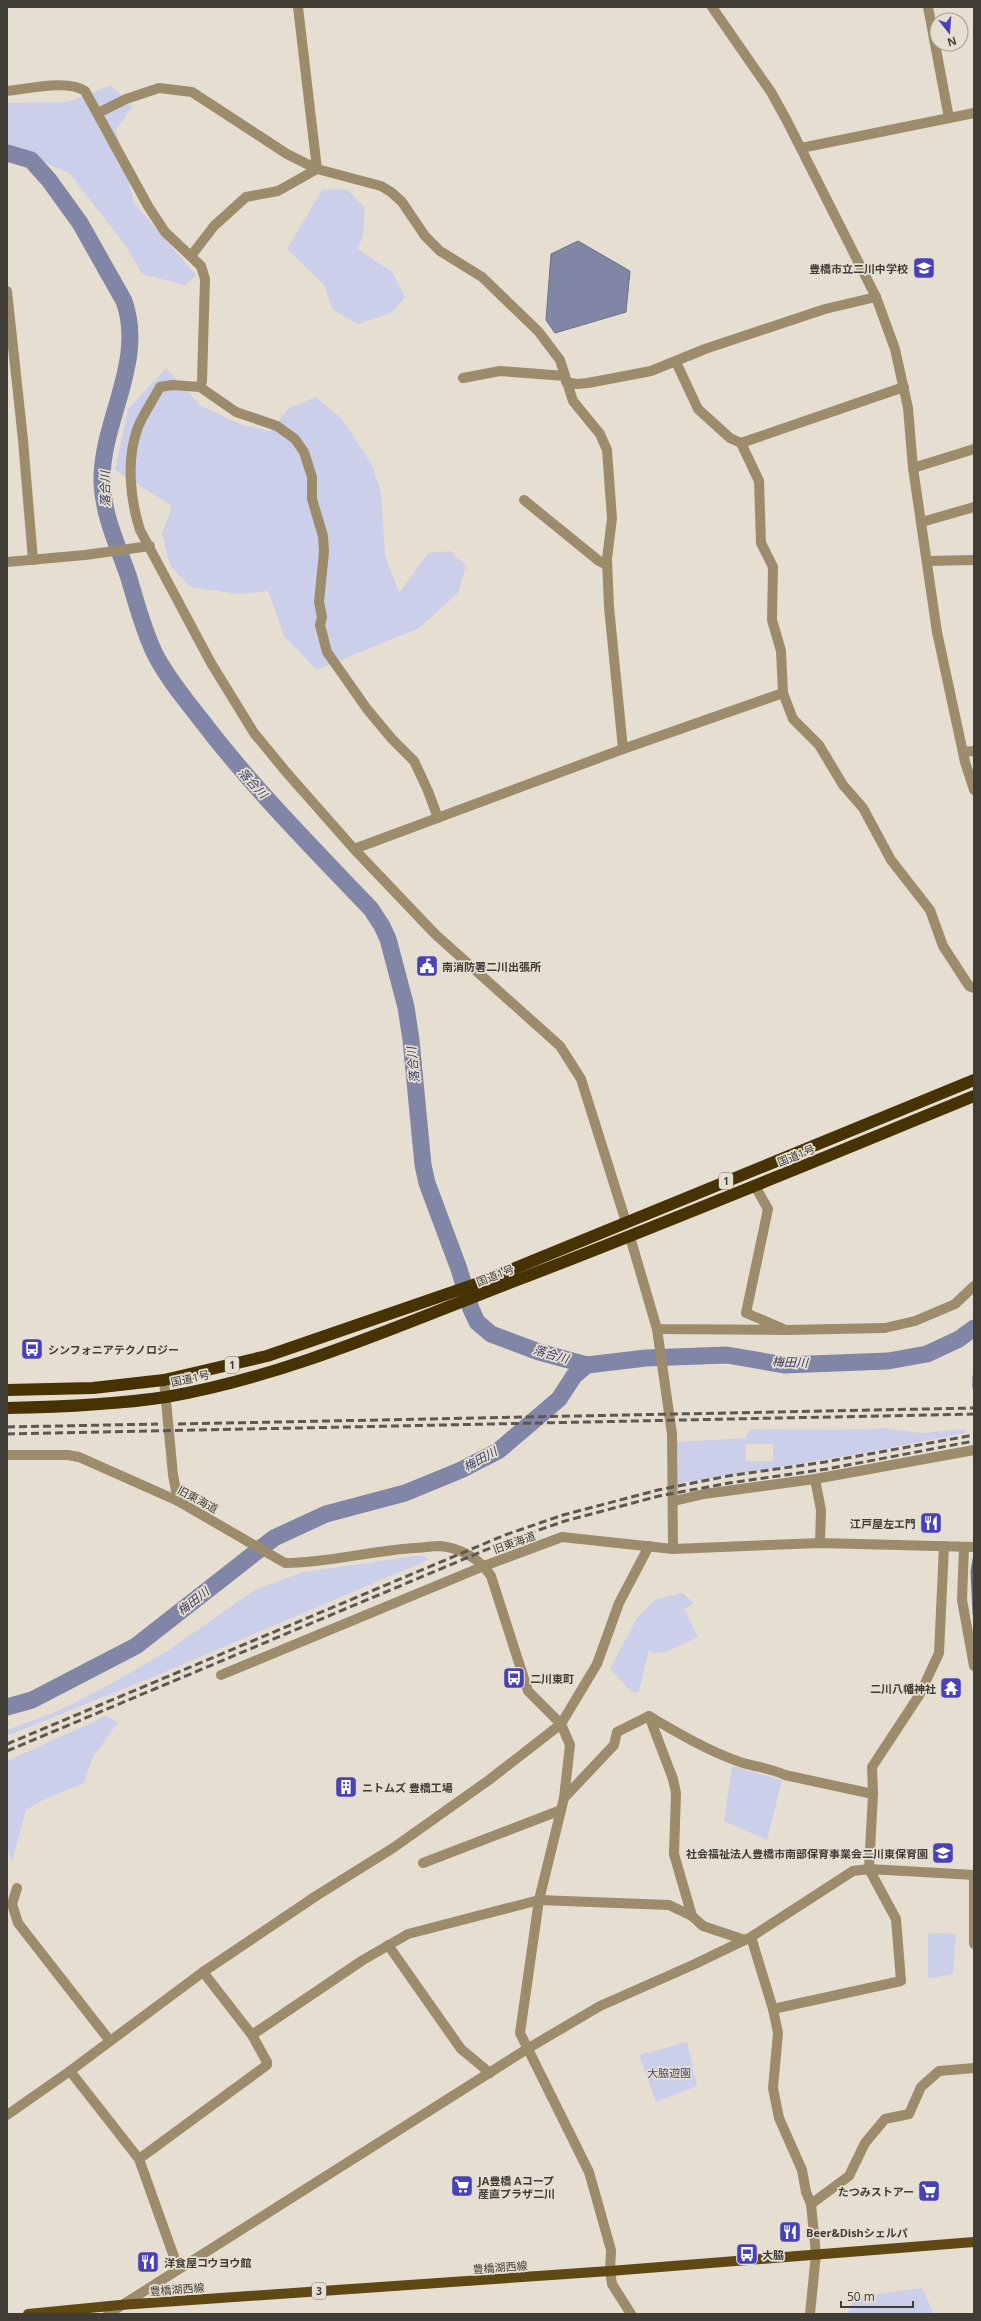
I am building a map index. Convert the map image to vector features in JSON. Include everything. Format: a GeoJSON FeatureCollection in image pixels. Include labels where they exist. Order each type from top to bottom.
{"type":"FeatureCollection","features":[{"type":"Feature","properties":{"kind":"highway","name":"国道1号"},"geometry":{"type":"LineString","coordinates":[[481,1288],[626,1222],[974,1080]]}},
{"type":"Feature","properties":{"kind":"highway","name":"国道1号"},"geometry":{"type":"LineString","coordinates":[[7,1390],[93,1388],[164,1380],[267,1356],[451,1299],[630,1237],[974,1096]]}},
{"type":"Feature","properties":{"kind":"highway","name":"国道1号"},"geometry":{"type":"LineString","coordinates":[[7,1408],[94,1406],[167,1396],[220,1385],[322,1355],[451,1299]]}},
{"type":"Feature","properties":{"kind":"main road","name":"豊橋湖西線"},"geometry":{"type":"LineString","coordinates":[[28,2314],[120,2305],[610,2271],[974,2242]]}},
{"type":"Feature","properties":{"kind":"street"},"geometry":{"type":"LineString","coordinates":[[298,7],[317,169]]}},
{"type":"Feature","properties":{"kind":"street"},"geometry":{"type":"LineString","coordinates":[[712,7],[771,92],[801,148],[876,297],[895,349],[904,387],[913,468],[937,632],[963,752],[974,790]]}},
{"type":"Feature","properties":{"kind":"street"},"geometry":{"type":"LineString","coordinates":[[928,7],[949,118]]}},
{"type":"Feature","properties":{"kind":"street"},"geometry":{"type":"LineString","coordinates":[[7,91],[64,86],[80,88],[85,91],[148,206],[166,232],[201,266],[204,279],[202,381],[200,388]]}},
{"type":"Feature","properties":{"kind":"street"},"geometry":{"type":"LineString","coordinates":[[98,113],[126,99],[159,88],[170,88],[192,92],[288,154],[317,169],[381,186],[391,192],[402,202],[425,236],[440,251],[482,277],[538,331],[560,360],[573,401],[600,434],[607,450],[612,518],[607,565],[609,607],[623,749]]}},
{"type":"Feature","properties":{"kind":"street"},"geometry":{"type":"LineString","coordinates":[[801,148],[974,113]]}},
{"type":"Feature","properties":{"kind":"street"},"geometry":{"type":"LineString","coordinates":[[191,256],[214,226],[246,197],[278,191],[317,169]]}},
{"type":"Feature","properties":{"kind":"street"},"geometry":{"type":"LineString","coordinates":[[7,291],[23,440],[33,560]]}},
{"type":"Feature","properties":{"kind":"street"},"geometry":{"type":"LineString","coordinates":[[463,378],[500,371],[565,379],[577,384],[651,371],[706,349],[825,309],[876,297]]}},
{"type":"Feature","properties":{"kind":"street"},"geometry":{"type":"LineString","coordinates":[[676,362],[698,409],[730,438],[741,443],[759,481],[761,543],[773,567],[772,620],[781,651],[783,693],[793,719],[819,745],[843,785],[863,808],[892,860],[930,910],[943,946],[969,986],[974,988]]}},
{"type":"Feature","properties":{"kind":"street"},"geometry":{"type":"LineString","coordinates":[[438,818],[414,761],[392,739],[367,709],[327,652],[320,625],[322,617],[319,602],[324,552],[323,536],[312,499],[312,477],[304,452],[295,440],[277,426],[236,412],[200,388],[172,385],[160,386],[138,428],[133,453],[131,482],[135,512],[140,530],[150,546],[207,656],[254,733],[354,849],[435,934],[560,1046],[581,1079],[626,1222]]}},
{"type":"Feature","properties":{"kind":"street"},"geometry":{"type":"LineString","coordinates":[[741,443],[904,387]]}},
{"type":"Feature","properties":{"kind":"street"},"geometry":{"type":"LineString","coordinates":[[913,468],[974,449]]}},
{"type":"Feature","properties":{"kind":"street"},"geometry":{"type":"LineString","coordinates":[[524,500],[599,561],[607,565]]}},
{"type":"Feature","properties":{"kind":"street"},"geometry":{"type":"LineString","coordinates":[[922,522],[974,507]]}},
{"type":"Feature","properties":{"kind":"street"},"geometry":{"type":"LineString","coordinates":[[7,562],[92,554],[150,546]]}},
{"type":"Feature","properties":{"kind":"street"},"geometry":{"type":"LineString","coordinates":[[927,561],[974,560]]}},
{"type":"Feature","properties":{"kind":"street"},"geometry":{"type":"LineString","coordinates":[[354,849],[623,749],[783,693]]}},
{"type":"Feature","properties":{"kind":"street"},"geometry":{"type":"LineString","coordinates":[[963,752],[974,751]]}},
{"type":"Feature","properties":{"kind":"street"},"geometry":{"type":"LineString","coordinates":[[755,1186],[768,1210],[746,1313],[786,1330]]}},
{"type":"Feature","properties":{"kind":"street"},"geometry":{"type":"LineString","coordinates":[[630,1237],[656,1331],[667,1395],[672,1434],[674,1501],[673,1549]]}},
{"type":"Feature","properties":{"kind":"street"},"geometry":{"type":"LineString","coordinates":[[656,1331],[885,1328],[915,1321],[955,1304],[974,1286]]}},
{"type":"Feature","properties":{"kind":"street"},"geometry":{"type":"LineString","coordinates":[[164,1380],[167,1396],[172,1475],[178,1501]]}},
{"type":"Feature","properties":{"kind":"street"},"geometry":{"type":"LineString","coordinates":[[674,1501],[704,1494],[815,1478],[972,1450]]}},
{"type":"Feature","properties":{"kind":"street","name":"旧東海道"},"geometry":{"type":"LineString","coordinates":[[7,1455],[68,1455],[178,1501],[285,1563],[303,1563],[386,1550],[440,1546],[464,1552],[484,1566],[562,1537],[673,1549],[820,1543],[969,1547]]}},
{"type":"Feature","properties":{"kind":"street"},"geometry":{"type":"LineString","coordinates":[[815,1478],[821,1510],[820,1543]]}},
{"type":"Feature","properties":{"kind":"street"},"geometry":{"type":"LineString","coordinates":[[7,2115],[70,2071],[203,1972],[316,1896],[393,1848],[489,1780],[561,1724],[597,1664],[619,1603],[649,1546]]}},
{"type":"Feature","properties":{"kind":"street"},"geometry":{"type":"LineString","coordinates":[[773,2009],[901,1981],[896,1919],[869,1869],[873,1794],[872,1768],[920,1694],[939,1653],[944,1546]]}},
{"type":"Feature","properties":{"kind":"street"},"geometry":{"type":"LineString","coordinates":[[969,1547],[962,1600],[974,1666]]}},
{"type":"Feature","properties":{"kind":"street"},"geometry":{"type":"LineString","coordinates":[[221,1675],[484,1566],[491,1576],[528,1691],[561,1724],[566,1732],[570,1745],[562,1810],[540,1900],[520,2033],[589,2172],[611,2250],[610,2271],[612,2284],[631,2314]]}},
{"type":"Feature","properties":{"kind":"street"},"geometry":{"type":"LineString","coordinates":[[649,1716],[710,1749],[741,1762],[773,1769],[785,1775],[873,1794]]}},
{"type":"Feature","properties":{"kind":"street"},"geometry":{"type":"LineString","coordinates":[[564,1798],[614,1745],[617,1732],[649,1716]]}},
{"type":"Feature","properties":{"kind":"street"},"geometry":{"type":"LineString","coordinates":[[649,1716],[673,1779],[676,1793],[674,1854],[692,1916]]}},
{"type":"Feature","properties":{"kind":"street"},"geometry":{"type":"LineString","coordinates":[[424,1863],[562,1810]]}},
{"type":"Feature","properties":{"kind":"street"},"geometry":{"type":"LineString","coordinates":[[108,2314],[178,2268],[527,2049],[600,2006],[748,1938],[853,1871],[869,1869],[974,1875],[974,1944]]}},
{"type":"Feature","properties":{"kind":"street"},"geometry":{"type":"LineString","coordinates":[[17,1888],[12,1904],[18,1923],[110,2041]]}},
{"type":"Feature","properties":{"kind":"street"},"geometry":{"type":"LineString","coordinates":[[252,2035],[388,1945],[408,1934],[540,1900],[670,1905],[692,1916],[703,1926],[748,1938]]}},
{"type":"Feature","properties":{"kind":"street"},"geometry":{"type":"LineString","coordinates":[[748,1938],[773,2009],[778,2033],[773,2088],[779,2118],[802,2170],[806,2192],[811,2204],[816,2254],[810,2314]]}},
{"type":"Feature","properties":{"kind":"street"},"geometry":{"type":"LineString","coordinates":[[388,1945],[461,2049],[490,2073]]}},
{"type":"Feature","properties":{"kind":"street"},"geometry":{"type":"LineString","coordinates":[[139,2159],[267,2065],[267,2062],[252,2035],[203,1972]]}},
{"type":"Feature","properties":{"kind":"street"},"geometry":{"type":"LineString","coordinates":[[811,2204],[849,2176],[866,2143],[885,2119],[909,2114],[921,2087],[939,2072],[974,2068]]}},
{"type":"Feature","properties":{"kind":"street"},"geometry":{"type":"LineString","coordinates":[[70,2071],[139,2159],[178,2268]]}},
{"type":"Feature","properties":{"kind":"green space"},"geometry":{"type":"Polygon","coordinates":[[[111,85],[132,107],[116,130],[134,203],[196,275],[185,285],[142,274],[126,246],[69,173],[7,146],[7,103],[68,102],[111,85]]]}},
{"type":"Feature","properties":{"kind":"green space"},"geometry":{"type":"Polygon","coordinates":[[[347,189],[365,208],[363,236],[358,249],[392,272],[405,297],[391,313],[358,324],[333,310],[324,285],[287,249],[322,190],[347,189]]]}},
{"type":"Feature","properties":{"kind":"green space"},"geometry":{"type":"Polygon","coordinates":[[[166,368],[201,406],[242,425],[270,431],[289,408],[316,397],[342,419],[372,465],[381,493],[385,556],[399,593],[428,553],[450,551],[466,566],[458,593],[419,628],[317,670],[284,636],[268,591],[238,594],[190,587],[170,565],[162,534],[172,506],[115,470],[128,409],[166,368]]]}},
{"type":"Feature","properties":{"kind":"green space"},"geometry":{"type":"Polygon","coordinates":[[[885,1428],[921,1433],[965,1429],[966,1433],[858,1454],[675,1484],[675,1442],[746,1438],[750,1429],[838,1430],[885,1428]],[[746,1444],[746,1461],[773,1461],[773,1444],[746,1444]]]}},
{"type":"Feature","properties":{"kind":"green space"},"geometry":{"type":"Polygon","coordinates":[[[425,1556],[428,1560],[153,1677],[7,1736],[7,1730],[56,1712],[111,1684],[167,1651],[255,1590],[303,1572],[425,1556]]]}},
{"type":"Feature","properties":{"kind":"green space"},"geometry":{"type":"Polygon","coordinates":[[[682,1593],[694,1603],[678,1613],[685,1610],[698,1637],[663,1653],[652,1652],[649,1649],[639,1692],[632,1692],[610,1669],[637,1618],[656,1599],[682,1593]]]}},
{"type":"Feature","properties":{"kind":"green space"},"geometry":{"type":"Polygon","coordinates":[[[106,1716],[118,1722],[93,1757],[84,1783],[41,1801],[26,1810],[12,1861],[7,1847],[7,1761],[106,1716]]]}},
{"type":"Feature","properties":{"kind":"green space"},"geometry":{"type":"Polygon","coordinates":[[[732,1766],[782,1780],[767,1840],[724,1821],[732,1766]]]}},
{"type":"Feature","properties":{"kind":"green space"},"geometry":{"type":"Polygon","coordinates":[[[928,1933],[956,1934],[953,1974],[928,1979],[928,1933]]]}},
{"type":"Feature","properties":{"kind":"green space","name":"大脇遊園"},"geometry":{"type":"Polygon","coordinates":[[[687,2042],[697,2086],[656,2102],[639,2055],[687,2042]]]}},
{"type":"Feature","properties":{"kind":"green space"},"geometry":{"type":"Polygon","coordinates":[[[922,2288],[934,2314],[847,2314],[855,2297],[922,2288]]]}},
{"type":"Feature","properties":{"kind":"shaded area"},"geometry":{"type":"Polygon","coordinates":[[[578,241],[630,271],[626,312],[555,333],[546,320],[551,254],[578,241]]]}},
{"type":"Feature","properties":{"kind":"waterway","name":"落合川"},"geometry":{"type":"LineString","coordinates":[[7,153],[31,160],[49,180],[80,223],[124,301],[129,324],[130,347],[126,370],[103,461],[103,496],[108,519],[128,575],[143,625],[155,654],[177,689],[242,770],[371,909],[382,926],[388,939],[406,1007],[411,1040],[423,1165],[427,1183],[459,1269],[471,1309],[477,1322],[491,1334],[539,1352],[587,1365]]}},
{"type":"Feature","properties":{"kind":"waterway","name":"梅田川"},"geometry":{"type":"LineString","coordinates":[[7,1707],[32,1700],[136,1646],[274,1538],[326,1514],[405,1493],[461,1470],[498,1451],[559,1399],[574,1376],[587,1365],[646,1358],[727,1355],[784,1365],[888,1361],[927,1354],[959,1339],[974,1328]]}},
{"type":"Feature","properties":{"kind":"waterway"},"geometry":{"type":"LineString","coordinates":[[974,1376],[974,1388]]}},
{"type":"Feature","properties":{"kind":"waterway"},"geometry":{"type":"LineString","coordinates":[[974,1559],[972,1571],[974,1614]]}},
{"type":"Feature","properties":{"kind":"railway"},"geometry":{"type":"LineString","coordinates":[[178,1424],[974,1408]]}},
{"type":"Feature","properties":{"kind":"railway"},"geometry":{"type":"LineString","coordinates":[[7,1434],[974,1414]]}},
{"type":"Feature","properties":{"kind":"railway"},"geometry":{"type":"LineString","coordinates":[[7,1427],[158,1424]]}},
{"type":"Feature","properties":{"kind":"railway"},"geometry":{"type":"LineString","coordinates":[[7,1744],[505,1535],[563,1515],[658,1490],[728,1476],[825,1462],[974,1435]]}},
{"type":"Feature","properties":{"kind":"railway"},"geometry":{"type":"LineString","coordinates":[[7,1751],[507,1541],[565,1521],[659,1496],[729,1483],[827,1469],[974,1441]]}},
{"type":"Feature","properties":{"kind":"place","name":"豊橋市立二川中学校"},"geometry":{"type":"Point","coordinates":[924,268]}},
{"type":"Feature","properties":{"kind":"place","name":"南消防署二川出張所"},"geometry":{"type":"Point","coordinates":[427,966]}},
{"type":"Feature","properties":{"kind":"place","name":"シンフォニアテクノロジー"},"geometry":{"type":"Point","coordinates":[32,1349]}},
{"type":"Feature","properties":{"kind":"place","name":"江戸屋左エ門"},"geometry":{"type":"Point","coordinates":[931,1523]}},
{"type":"Feature","properties":{"kind":"place","name":"二川東町"},"geometry":{"type":"Point","coordinates":[514,1678]}},
{"type":"Feature","properties":{"kind":"place","name":"二川八幡神社"},"geometry":{"type":"Point","coordinates":[951,1688]}},
{"type":"Feature","properties":{"kind":"place","name":"ニトムズ 豊橋工場"},"geometry":{"type":"Point","coordinates":[346,1787]}},
{"type":"Feature","properties":{"kind":"place","name":"社会福祉法人豊橋市南部保育事業会二川東保育園"},"geometry":{"type":"Point","coordinates":[943,1853]}},
{"type":"Feature","properties":{"kind":"place","name":"JA豊橋 Aコープ 産直プラザ二川"},"geometry":{"type":"Point","coordinates":[462,2186]}},
{"type":"Feature","properties":{"kind":"place","name":"たつみストアー"},"geometry":{"type":"Point","coordinates":[929,2191]}},
{"type":"Feature","properties":{"kind":"place","name":"Beer&Dishシェルパ"},"geometry":{"type":"Point","coordinates":[790,2232]}},
{"type":"Feature","properties":{"kind":"place","name":"大脇"},"geometry":{"type":"Point","coordinates":[747,2254]}},
{"type":"Feature","properties":{"kind":"place","name":"洋食屋コウヨウ館"},"geometry":{"type":"Point","coordinates":[148,2262]}}]}
